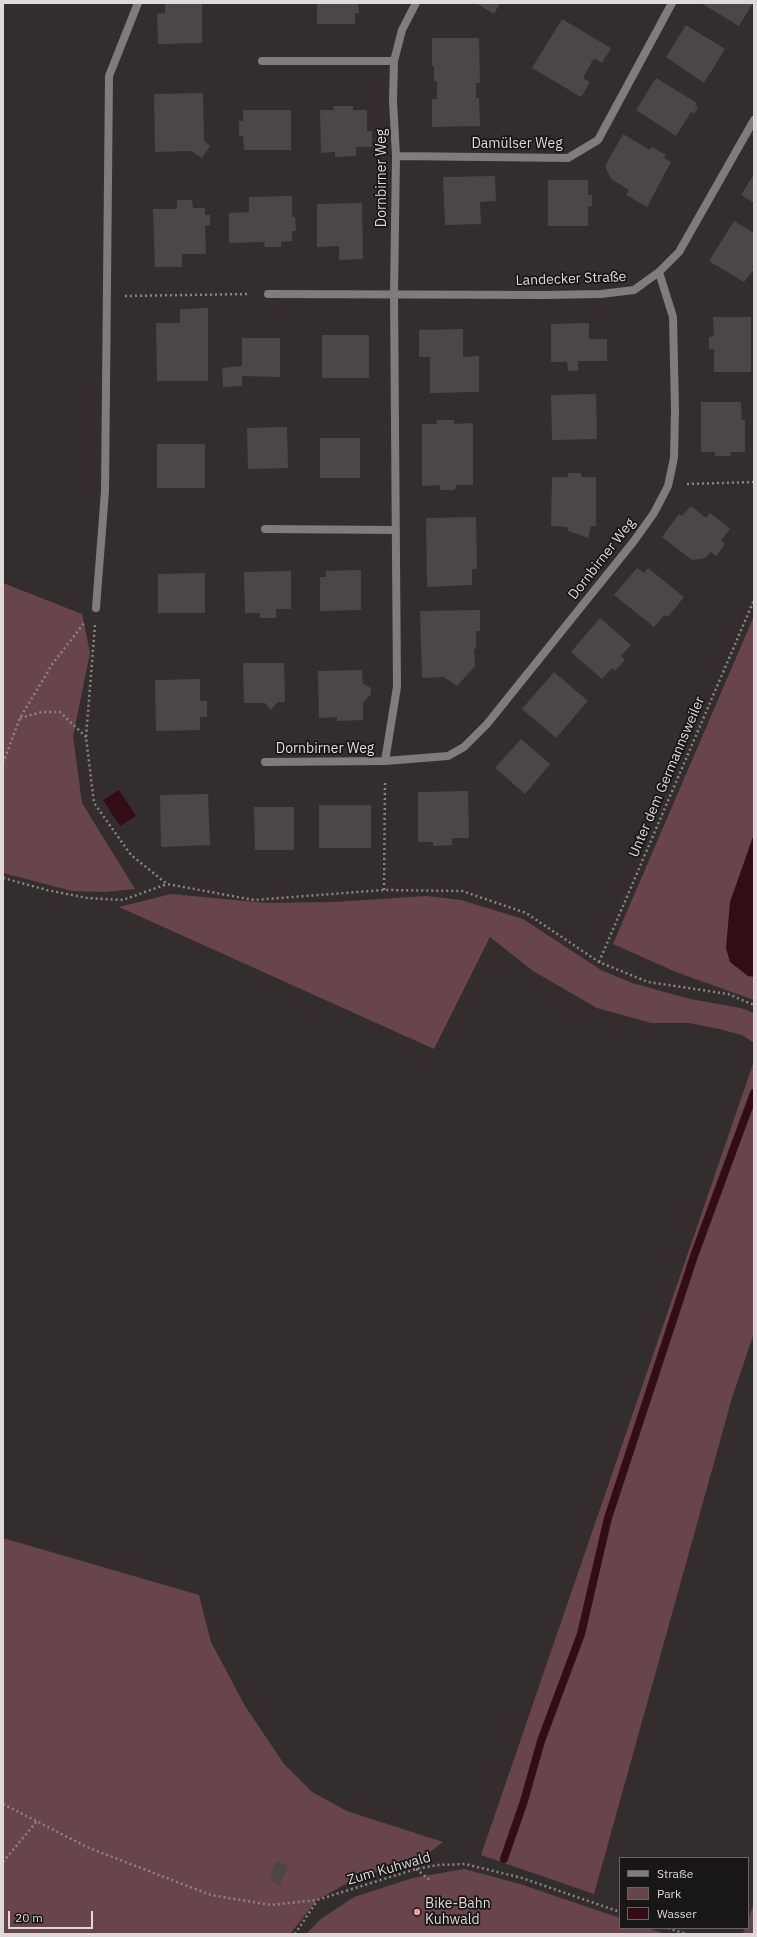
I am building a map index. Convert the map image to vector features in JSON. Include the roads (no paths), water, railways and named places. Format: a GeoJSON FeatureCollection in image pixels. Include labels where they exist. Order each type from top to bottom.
{"type":"FeatureCollection","features":[{"type":"Feature","properties":{"kind":"street"},"geometry":{"type":"LineString","coordinates":[[96,608],[105,491],[108,76],[138,3]]}},
{"type":"Feature","properties":{"kind":"street","name":"Dornbirner Weg"},"geometry":{"type":"LineString","coordinates":[[385,761],[397,687],[394,294],[396,156],[394,61],[402,30],[416,3]]}},
{"type":"Feature","properties":{"kind":"street","name":"Damülser Weg"},"geometry":{"type":"LineString","coordinates":[[396,156],[568,158],[598,140],[672,3]]}},
{"type":"Feature","properties":{"kind":"street"},"geometry":{"type":"LineString","coordinates":[[262,61],[394,61]]}},
{"type":"Feature","properties":{"kind":"street","name":"Landecker Straße"},"geometry":{"type":"LineString","coordinates":[[394,294],[601,294],[634,290],[660,272],[679,252],[754,120]]}},
{"type":"Feature","properties":{"kind":"street","name":"Dornbirner Weg"},"geometry":{"type":"LineString","coordinates":[[265,762],[385,761],[448,756],[464,747],[487,724],[634,541],[654,513],[668,486],[674,458],[675,410],[673,317],[660,272]]}},
{"type":"Feature","properties":{"kind":"street"},"geometry":{"type":"LineString","coordinates":[[268,294],[394,294]]}},
{"type":"Feature","properties":{"kind":"street"},"geometry":{"type":"LineString","coordinates":[[265,529],[396,530]]}},
{"type":"Feature","properties":{"kind":"water"},"geometry":{"type":"Polygon","coordinates":[[[119,790],[136,816],[120,826],[103,800],[119,790]]]}},
{"type":"Feature","properties":{"kind":"water"},"geometry":{"type":"Polygon","coordinates":[[[754,834],[754,977],[748,976],[730,962],[726,948],[730,902],[754,834]]]}},
{"type":"Feature","properties":{"kind":"waterway"},"geometry":{"type":"LineString","coordinates":[[504,1859],[524,1801],[541,1741],[581,1634],[608,1518],[694,1256],[754,1093]]}},
{"type":"Feature","properties":{"kind":"place","name":"Bike-Bahn Kuhwald"},"geometry":{"type":"Point","coordinates":[417,1912]}}]}
